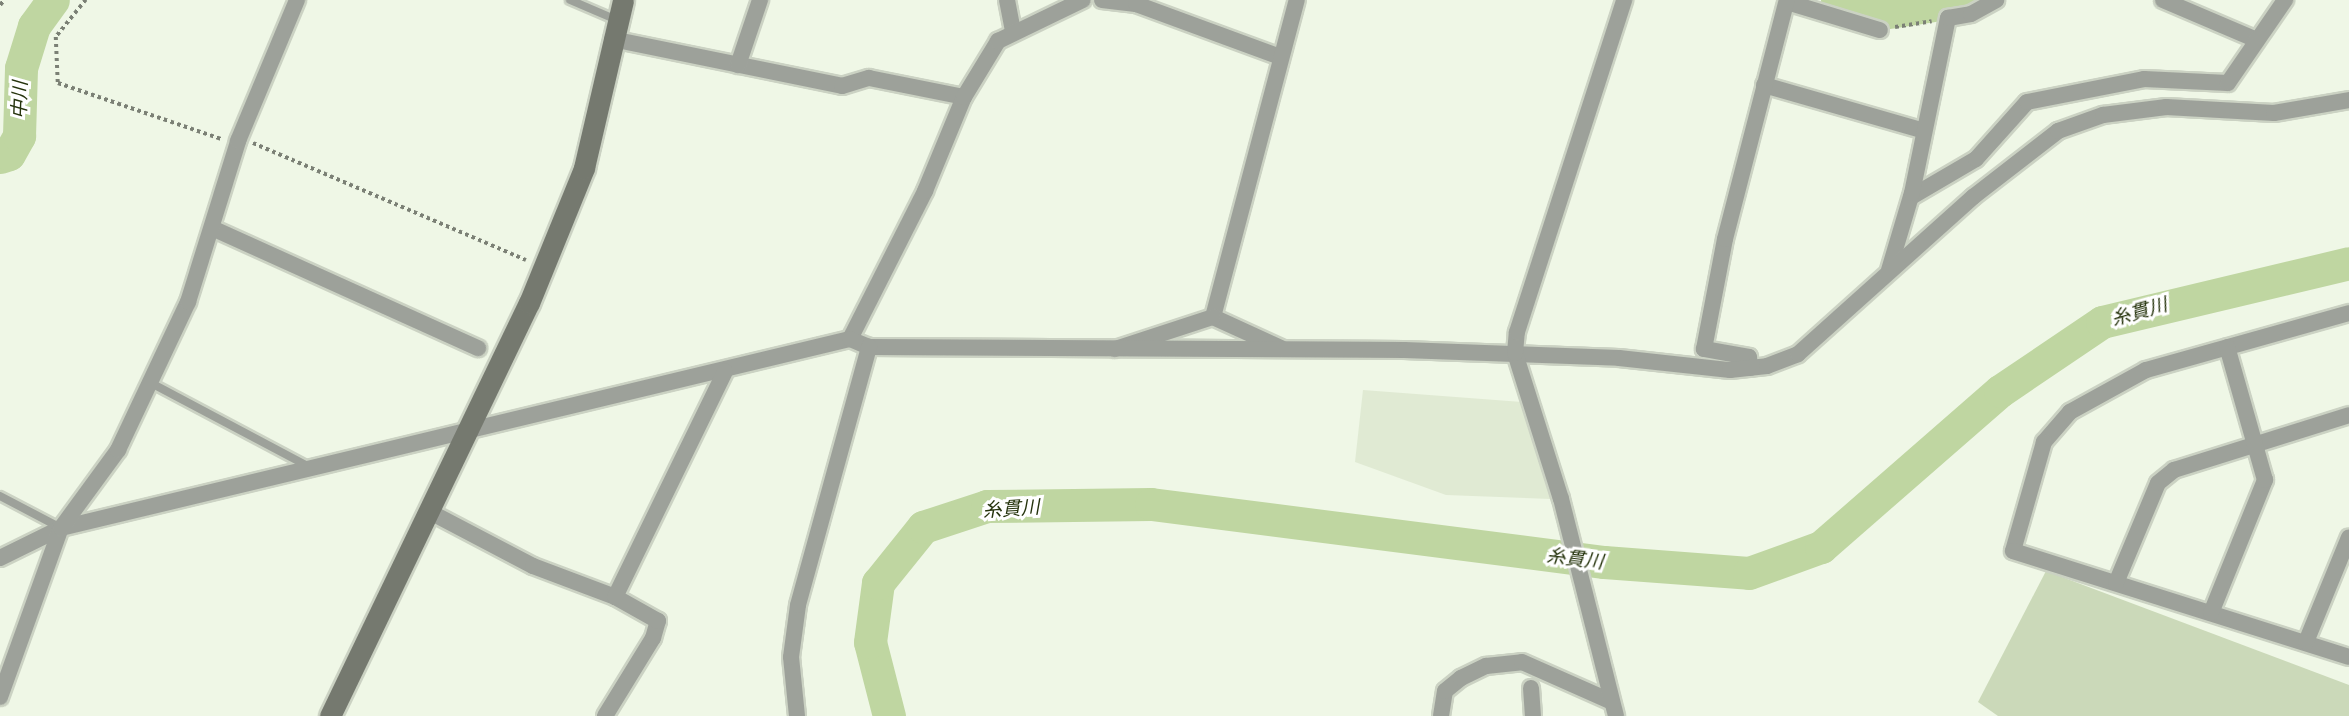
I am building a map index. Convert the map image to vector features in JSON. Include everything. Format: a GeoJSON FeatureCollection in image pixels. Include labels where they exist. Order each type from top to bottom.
{"type":"FeatureCollection","features":[{"type":"Feature","properties":{"kind":"street"},"geometry":{"type":"LineString","coordinates":[[0,697],[61,528],[118,450],[188,302],[238,142],[297,0]]}},
{"type":"Feature","properties":{"kind":"street"},"geometry":{"type":"LineString","coordinates":[[738,65],[760,0]]}},
{"type":"Feature","properties":{"kind":"street"},"geometry":{"type":"LineString","coordinates":[[1007,0],[1013,31]]}},
{"type":"Feature","properties":{"kind":"street"},"geometry":{"type":"LineString","coordinates":[[850,339],[925,191],[964,97],[998,41],[1013,31],[1083,0]]}},
{"type":"Feature","properties":{"kind":"street"},"geometry":{"type":"LineString","coordinates":[[1102,0],[1136,4],[1280,57]]}},
{"type":"Feature","properties":{"kind":"street"},"geometry":{"type":"LineString","coordinates":[[1213,317],[1297,0]]}},
{"type":"Feature","properties":{"kind":"street"},"geometry":{"type":"LineString","coordinates":[[1613,709],[1561,499],[1516,353],[1517,332],[1624,0]]}},
{"type":"Feature","properties":{"kind":"street"},"geometry":{"type":"LineString","coordinates":[[1888,273],[1911,197],[1921,130],[1948,18],[1971,14],[1996,0]]}},
{"type":"Feature","properties":{"kind":"street"},"geometry":{"type":"LineString","coordinates":[[2163,0],[2258,40]]}},
{"type":"Feature","properties":{"kind":"street"},"geometry":{"type":"LineString","coordinates":[[1911,197],[1976,159],[2027,102],[2144,79],[2228,83],[2285,0]]}},
{"type":"Feature","properties":{"kind":"street"},"geometry":{"type":"LineString","coordinates":[[1750,368],[1749,357],[1704,349],[1764,85],[1787,1],[1880,30]]}},
{"type":"Feature","properties":{"kind":"street"},"geometry":{"type":"LineString","coordinates":[[330,716],[471,429],[544,267],[584,167],[617,20],[738,65],[842,86],[869,78],[964,97]]}},
{"type":"Feature","properties":{"kind":"street"},"geometry":{"type":"LineString","coordinates":[[1764,85],[1921,130]]}},
{"type":"Feature","properties":{"kind":"street"},"geometry":{"type":"LineString","coordinates":[[0,558],[61,528],[850,339],[869,347],[1109,352],[1516,353],[1750,368],[1798,354],[1984,188],[2058,131],[2103,115],[2166,107],[2274,113],[2349,100]]}},
{"type":"Feature","properties":{"kind":"street"},"geometry":{"type":"LineString","coordinates":[[212,228],[478,348]]}},
{"type":"Feature","properties":{"kind":"street"},"geometry":{"type":"LineString","coordinates":[[2349,313],[2146,370],[2070,412],[2044,442],[2013,551],[2349,657]]}},
{"type":"Feature","properties":{"kind":"street"},"geometry":{"type":"LineString","coordinates":[[1109,352],[1213,317],[1286,351]]}},
{"type":"Feature","properties":{"kind":"street"},"geometry":{"type":"LineString","coordinates":[[797,716],[791,657],[798,605],[869,347]]}},
{"type":"Feature","properties":{"kind":"street"},"geometry":{"type":"LineString","coordinates":[[2211,613],[2265,480],[2227,347]]}},
{"type":"Feature","properties":{"kind":"street"},"geometry":{"type":"LineString","coordinates":[[615,597],[725,371]]}},
{"type":"Feature","properties":{"kind":"street"},"geometry":{"type":"LineString","coordinates":[[2116,583],[2158,483],[2174,470],[2253,442],[2347,420]]}},
{"type":"Feature","properties":{"kind":"street"},"geometry":{"type":"LineString","coordinates":[[430,512],[533,566],[615,597],[658,621],[653,638],[605,716]]}},
{"type":"Feature","properties":{"kind":"street"},"geometry":{"type":"LineString","coordinates":[[2306,642],[2349,537]]}},
{"type":"Feature","properties":{"kind":"street"},"geometry":{"type":"LineString","coordinates":[[1441,716],[1445,691],[1461,678],[1486,666],[1522,662],[1613,709]]}},
{"type":"Feature","properties":{"kind":"street"},"geometry":{"type":"LineString","coordinates":[[1531,688],[1533,716]]}},
{"type":"Feature","properties":{"kind":"lane"},"geometry":{"type":"LineString","coordinates":[[570,0],[617,20]]}},
{"type":"Feature","properties":{"kind":"lane"},"geometry":{"type":"LineString","coordinates":[[151,383],[314,468]]}},
{"type":"Feature","properties":{"kind":"lane"},"geometry":{"type":"LineString","coordinates":[[0,496],[61,528]]}},
{"type":"Feature","properties":{"kind":"path"},"geometry":{"type":"LineString","coordinates":[[0,5],[5,0]]}},
{"type":"Feature","properties":{"kind":"path"},"geometry":{"type":"LineString","coordinates":[[86,0],[56,37],[58,83],[238,142],[544,267]]}},
{"type":"Feature","properties":{"kind":"path"},"geometry":{"type":"LineString","coordinates":[[1880,30],[1948,18]]}},
{"type":"Feature","properties":{"kind":"shaded area"},"geometry":{"type":"Polygon","coordinates":[[[1363,390],[1522,402],[1551,499],[1446,495],[1355,462],[1363,390]]]}},
{"type":"Feature","properties":{"kind":"shaded area"},"geometry":{"type":"Polygon","coordinates":[[[2046,571],[2349,685],[2349,716],[1998,716],[1978,702],[2046,571]]]}},
{"type":"Feature","properties":{"kind":"waterway","name":"中川"},"geometry":{"type":"LineString","coordinates":[[0,157],[9,154],[19,136],[21,68],[34,26],[53,0]]}},
{"type":"Feature","properties":{"kind":"waterway","name":"中川"},"geometry":{"type":"LineString","coordinates":[[1837,0],[1876,14],[1965,0]]}},
{"type":"Feature","properties":{"kind":"waterway","name":"糸貫川"},"geometry":{"type":"LineString","coordinates":[[889,716],[870,642],[878,583],[923,527],[987,506],[1151,504],[1604,562],[1749,573],[1821,547],[2000,391],[2102,322],[2349,263]]}}]}
